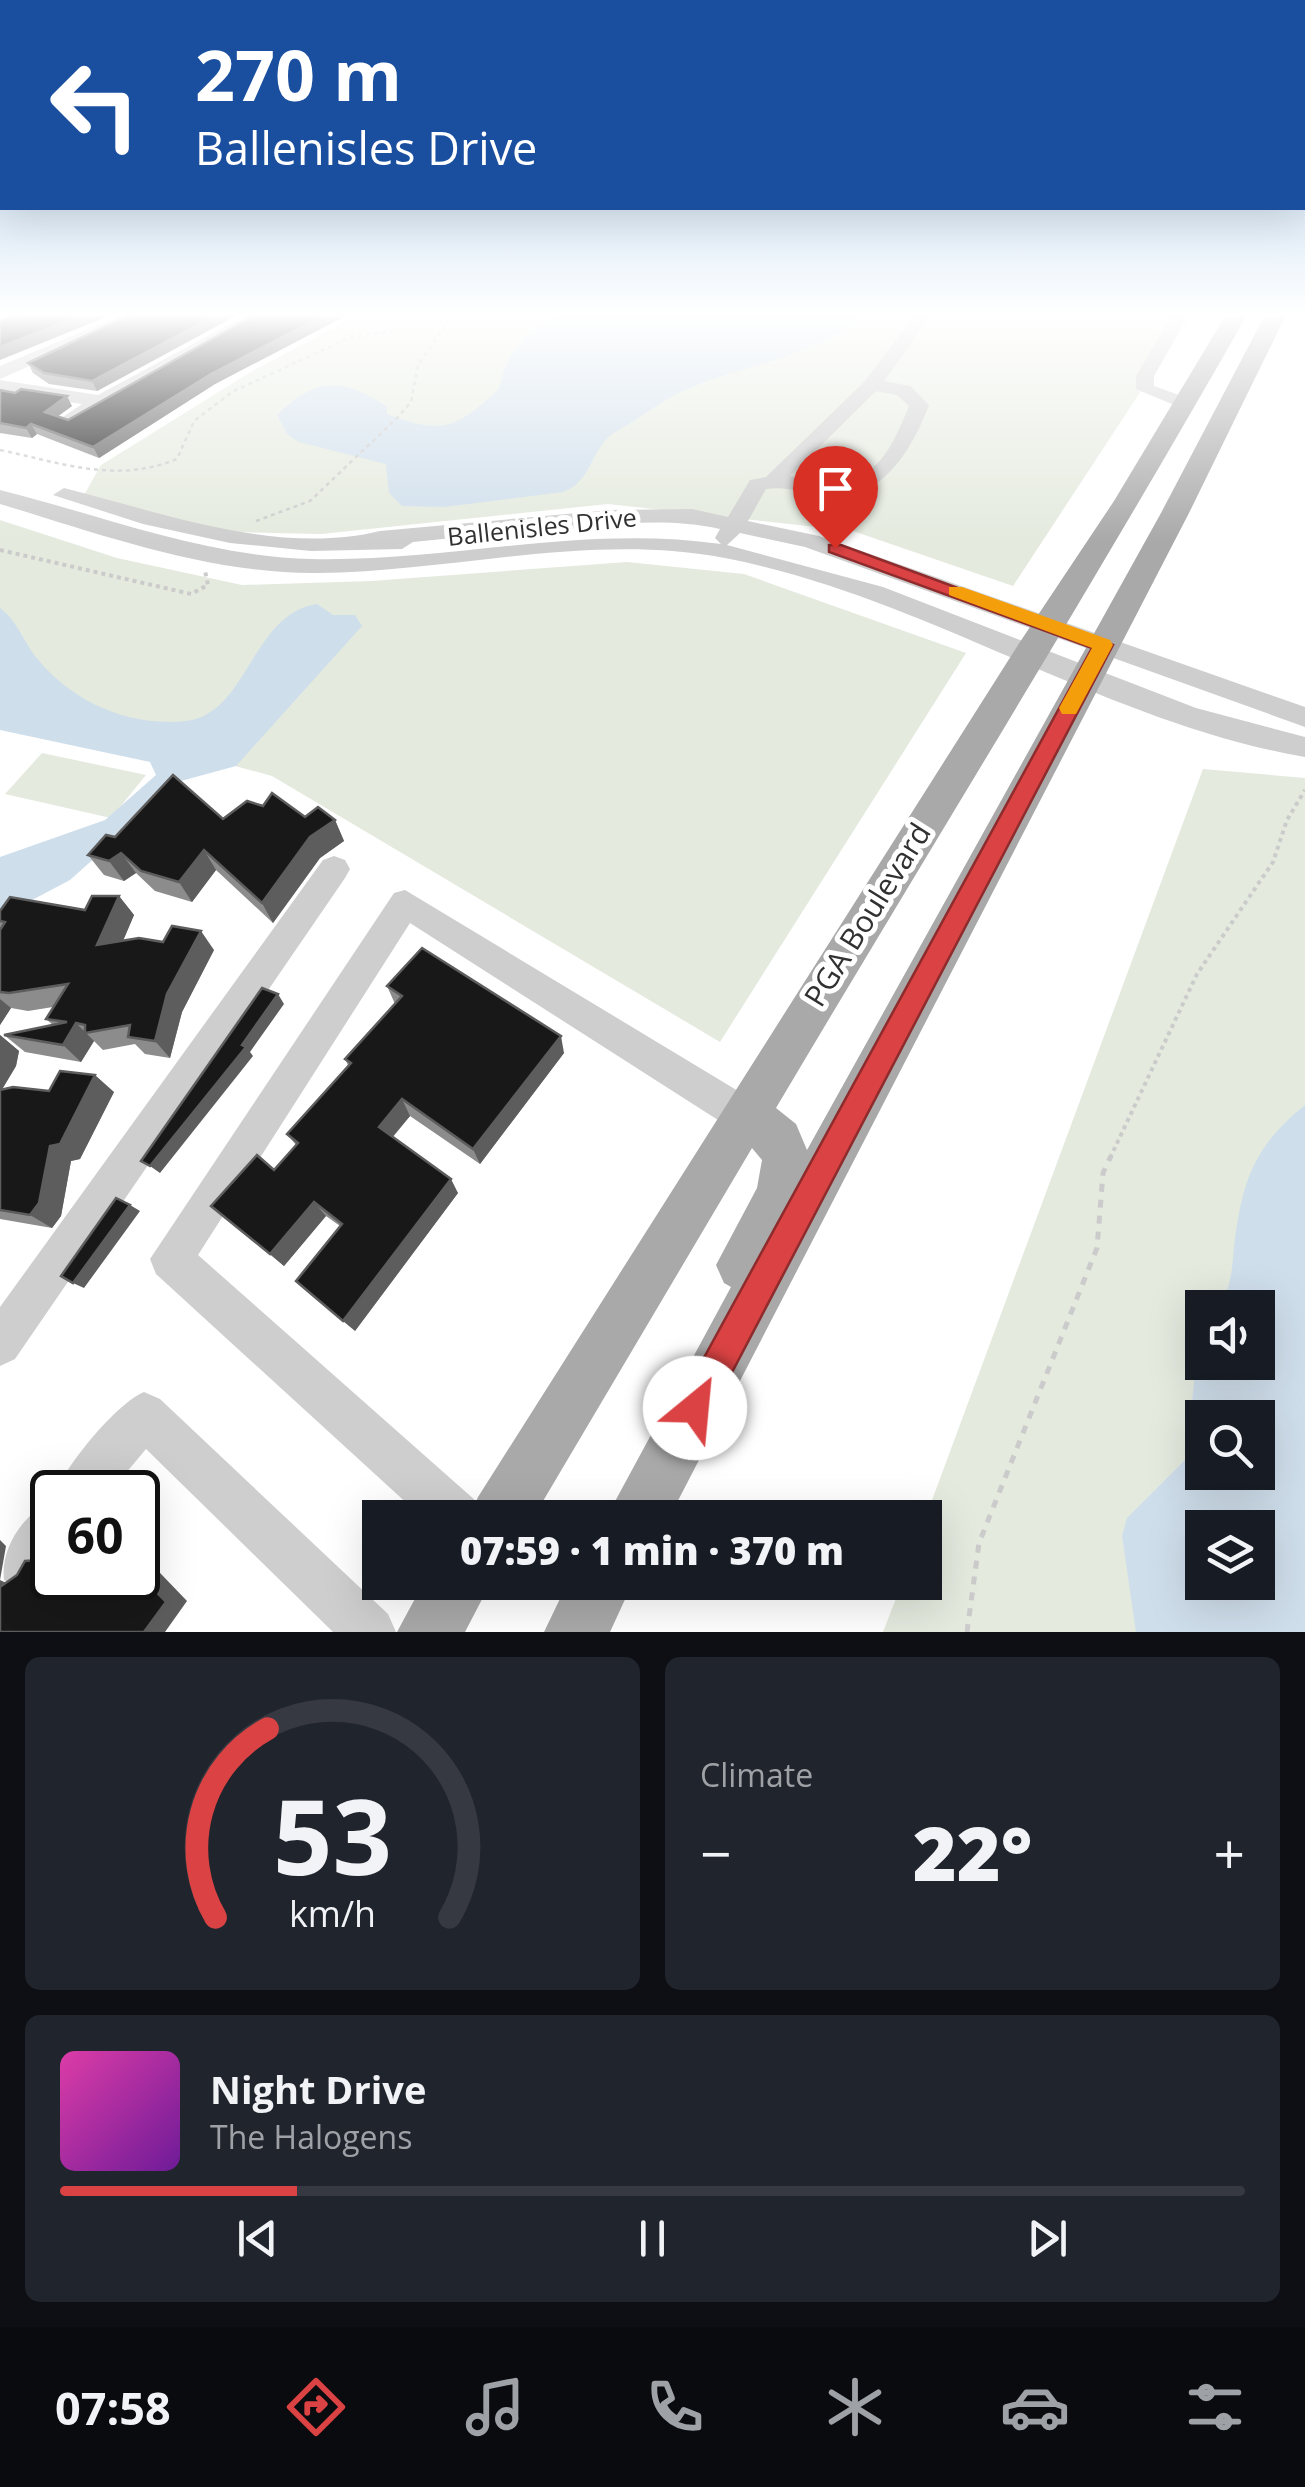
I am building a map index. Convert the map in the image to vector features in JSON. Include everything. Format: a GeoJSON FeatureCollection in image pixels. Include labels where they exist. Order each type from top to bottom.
{"type":"FeatureCollection","features":[{"type":"Feature","properties":{"kind":"main road","name":"PGA Boulevard"},"geometry":{"type":"LineString","coordinates":[[647,1497],[1194,389]]}},
{"type":"Feature","properties":{"kind":"main road","name":"PGA Boulevard"},"geometry":{"type":"LineString","coordinates":[[510,1500],[745,1116],[1066,650],[1230,389]]}},
{"type":"Feature","properties":{"kind":"main road"},"geometry":{"type":"LineString","coordinates":[[647,1497],[737,1275],[784,1182],[784,1148],[770,1132],[745,1116]]}},
{"type":"Feature","properties":{"kind":"main road"},"geometry":{"type":"LineString","coordinates":[[429,1632],[449,1600]]}},
{"type":"Feature","properties":{"kind":"main road"},"geometry":{"type":"LineString","coordinates":[[576,1632],[593,1600]]}},
{"type":"Feature","properties":{"kind":"street"},"geometry":{"type":"LineString","coordinates":[[23,389],[100,400]]}},
{"type":"Feature","properties":{"kind":"street"},"geometry":{"type":"LineString","coordinates":[[64,423],[120,389]]}},
{"type":"Feature","properties":{"kind":"street"},"geometry":{"type":"LineString","coordinates":[[720,550],[758,486],[774,480],[868,389]]}},
{"type":"Feature","properties":{"kind":"street"},"geometry":{"type":"LineString","coordinates":[[774,480],[844,490],[888,460],[907,440],[919,405],[898,389]]}},
{"type":"Feature","properties":{"kind":"street"},"geometry":{"type":"LineString","coordinates":[[1144,389],[1186,404]]}},
{"type":"Feature","properties":{"kind":"street","name":"Ballenisles Drive"},"geometry":{"type":"LineString","coordinates":[[0,478],[228,539],[358,554]]}},
{"type":"Feature","properties":{"kind":"street","name":"Ballenisles Drive"},"geometry":{"type":"LineString","coordinates":[[0,497],[210,558],[251,564],[582,533],[614,542],[671,542],[823,576],[1066,650]]}},
{"type":"Feature","properties":{"kind":"street","name":"Ballenisles Drive"},"geometry":{"type":"LineString","coordinates":[[582,533],[611,517],[692,516],[734,523],[844,551],[1066,650]]}},
{"type":"Feature","properties":{"kind":"street"},"geometry":{"type":"LineString","coordinates":[[611,517],[606,530],[614,542]]}},
{"type":"Feature","properties":{"kind":"street"},"geometry":{"type":"LineString","coordinates":[[358,554],[499,523],[582,533]]}},
{"type":"Feature","properties":{"kind":"street"},"geometry":{"type":"LineString","coordinates":[[358,554],[503,557],[582,533]]}},
{"type":"Feature","properties":{"kind":"street"},"geometry":{"type":"LineString","coordinates":[[1066,650],[1305,717]]}},
{"type":"Feature","properties":{"kind":"street"},"geometry":{"type":"LineString","coordinates":[[1066,650],[1254,737],[1305,747]]}},
{"type":"Feature","properties":{"kind":"street"},"geometry":{"type":"LineString","coordinates":[[0,1344],[334,869]]}},
{"type":"Feature","properties":{"kind":"street"},"geometry":{"type":"LineString","coordinates":[[439,1500],[171,1259],[405,903],[745,1116]]}},
{"type":"Feature","properties":{"kind":"street"},"geometry":{"type":"LineString","coordinates":[[98,1470],[144,1415],[370,1632]]}},
{"type":"Feature","properties":{"kind":"street"},"geometry":{"type":"LineString","coordinates":[[21,1563],[30,1552]]}},
{"type":"Feature","properties":{"kind":"path"},"geometry":{"type":"LineString","coordinates":[[0,450],[95,474],[166,464],[176,459],[183,433],[238,389]]}},
{"type":"Feature","properties":{"kind":"path"},"geometry":{"type":"LineString","coordinates":[[353,460],[411,402],[413,389]]}},
{"type":"Feature","properties":{"kind":"path"},"geometry":{"type":"LineString","coordinates":[[967,1632],[979,1543],[1096,1248],[1104,1173],[1196,974],[1272,862],[1287,820],[1305,790]]}},
{"type":"Feature","properties":{"kind":"shaded area"},"geometry":{"type":"Polygon","coordinates":[[[223,389],[1142,389],[1013,586],[853,531],[608,504],[321,534],[236,532],[178,523],[84,495],[101,465],[223,389]]]}},
{"type":"Feature","properties":{"kind":"shaded area"},"geometry":{"type":"Polygon","coordinates":[[[0,520],[117,558],[242,585],[371,581],[627,562],[744,574],[966,653],[720,1042],[272,776],[0,702],[0,520]]]}},
{"type":"Feature","properties":{"kind":"shaded area"},"geometry":{"type":"Polygon","coordinates":[[[42,753],[146,775],[111,818],[5,794],[42,753]]]}},
{"type":"Feature","properties":{"kind":"shaded area"},"geometry":{"type":"Polygon","coordinates":[[[1203,769],[1305,778],[1305,1632],[883,1632],[895,1600],[942,1600],[942,1500],[932,1500],[1203,769]]]}},
{"type":"Feature","properties":{"kind":"water"},"geometry":{"type":"Polygon","coordinates":[[[315,389],[357,390],[387,407],[387,414],[422,425],[448,424],[471,413],[499,389],[688,389],[608,438],[580,480],[563,492],[445,507],[402,506],[389,493],[386,464],[299,442],[287,434],[277,415],[315,389]]]}},
{"type":"Feature","properties":{"kind":"water"},"geometry":{"type":"Polygon","coordinates":[[[317,604],[333,615],[355,615],[362,626],[236,766],[181,781],[70,880],[0,917],[0,857],[105,820],[156,775],[150,762],[0,730],[0,608],[36,657],[66,687],[103,708],[164,722],[186,721],[207,714],[237,684],[277,626],[295,612],[317,604]]]}},
{"type":"Feature","properties":{"kind":"water"},"geometry":{"type":"Polygon","coordinates":[[[1305,1105],[1305,1632],[1136,1632],[1122,1536],[1127,1518],[1185,1460],[1185,1490],[1275,1490],[1275,1400],[1192,1400],[1194,1380],[1275,1380],[1275,1290],[1227,1290],[1246,1185],[1273,1136],[1305,1105]]]}},
{"type":"Feature","properties":{"kind":"building"},"geometry":{"type":"Polygon","coordinates":[[[123,389],[186,389],[93,447],[31,424],[26,428],[0,423],[0,390],[67,396],[45,412],[68,420],[123,389]]]}},
{"type":"Feature","properties":{"kind":"building"},"geometry":{"type":"Polygon","coordinates":[[[173,775],[223,819],[247,801],[263,806],[272,793],[305,817],[318,807],[335,820],[310,837],[262,903],[204,850],[179,882],[141,871],[121,853],[109,861],[88,855],[106,835],[115,837],[173,775]]]}},
{"type":"Feature","properties":{"kind":"building"},"geometry":{"type":"Polygon","coordinates":[[[92,896],[119,896],[97,945],[139,938],[163,942],[172,926],[201,931],[167,994],[155,1041],[128,1037],[130,1025],[85,1033],[85,1025],[76,1023],[63,1045],[4,1035],[67,1022],[46,1019],[68,984],[0,992],[0,930],[5,922],[0,921],[0,911],[10,897],[85,910],[92,896]]]}},
{"type":"Feature","properties":{"kind":"building"},"geometry":{"type":"Polygon","coordinates":[[[422,948],[561,1036],[473,1149],[402,1099],[379,1127],[451,1179],[343,1321],[296,1281],[342,1224],[314,1202],[270,1254],[211,1206],[257,1155],[274,1170],[298,1143],[287,1134],[351,1063],[345,1059],[402,996],[387,986],[422,948]]]}},
{"type":"Feature","properties":{"kind":"building"},"geometry":{"type":"Polygon","coordinates":[[[262,988],[278,994],[242,1045],[246,1047],[150,1166],[141,1161],[262,988]]]}},
{"type":"Feature","properties":{"kind":"building"},"geometry":{"type":"Polygon","coordinates":[[[60,1071],[95,1075],[60,1144],[50,1146],[39,1203],[30,1215],[0,1210],[0,1090],[13,1087],[49,1091],[60,1071]]]}},
{"type":"Feature","properties":{"kind":"building"},"geometry":{"type":"Polygon","coordinates":[[[116,1198],[130,1205],[73,1283],[61,1276],[116,1198]]]}},
{"type":"Feature","properties":{"kind":"building"},"geometry":{"type":"Polygon","coordinates":[[[25,1561],[30,1561],[30,1600],[160,1600],[160,1596],[166,1602],[144,1632],[0,1632],[0,1587],[17,1575],[25,1561]]]}},
{"type":"Feature","properties":{"kind":"slow traffic"},"geometry":{"type":"LineString","coordinates":[[955,591],[1104,645],[1069,708]]}},
{"type":"Feature","properties":{"kind":"route"},"geometry":{"type":"LineString","coordinates":[[695,1408],[1104,645],[835,548]]}}]}
